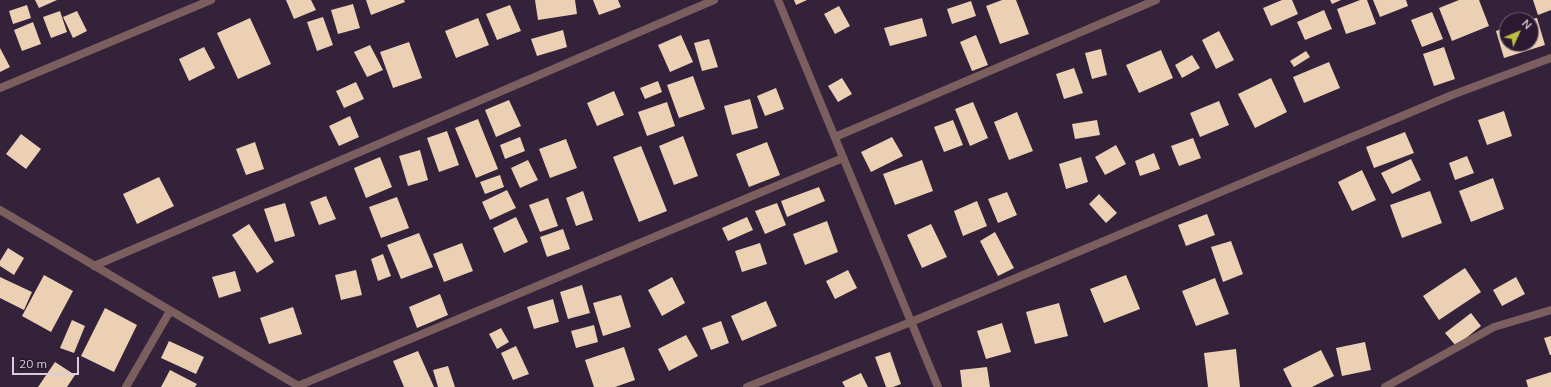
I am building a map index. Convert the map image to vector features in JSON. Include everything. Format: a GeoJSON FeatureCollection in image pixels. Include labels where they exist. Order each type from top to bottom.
{"type":"FeatureCollection","features":[{"type":"Feature","properties":{"kind":"street"},"geometry":{"type":"LineString","coordinates":[[0,88],[211,0]]}},
{"type":"Feature","properties":{"kind":"street"},"geometry":{"type":"LineString","coordinates":[[94,266],[714,0]]}},
{"type":"Feature","properties":{"kind":"street"},"geometry":{"type":"LineString","coordinates":[[778,0],[938,387]]}},
{"type":"Feature","properties":{"kind":"street"},"geometry":{"type":"LineString","coordinates":[[835,137],[1156,0]]}},
{"type":"Feature","properties":{"kind":"street"},"geometry":{"type":"LineString","coordinates":[[747,387],[911,322],[1452,95],[1551,58]]}},
{"type":"Feature","properties":{"kind":"street"},"geometry":{"type":"LineString","coordinates":[[1,214],[94,266],[299,386],[843,158]]}},
{"type":"Feature","properties":{"kind":"street"},"geometry":{"type":"LineString","coordinates":[[1385,387],[1494,327],[1551,310]]}},
{"type":"Feature","properties":{"kind":"street"},"geometry":{"type":"LineString","coordinates":[[126,387],[170,311]]}},
{"type":"Feature","properties":{"kind":"building"},"geometry":{"type":"Polygon","coordinates":[[[35,0],[57,0],[39,8],[35,0]]]}},
{"type":"Feature","properties":{"kind":"building"},"geometry":{"type":"Polygon","coordinates":[[[286,0],[311,0],[316,10],[294,19],[286,0]]]}},
{"type":"Feature","properties":{"kind":"building"},"geometry":{"type":"Polygon","coordinates":[[[366,0],[404,0],[405,2],[371,15],[366,0]]]}},
{"type":"Feature","properties":{"kind":"building"},"geometry":{"type":"Polygon","coordinates":[[[535,0],[575,0],[577,14],[538,20],[535,0]]]}},
{"type":"Feature","properties":{"kind":"building"},"geometry":{"type":"Polygon","coordinates":[[[593,0],[618,0],[621,7],[599,15],[593,0]]]}},
{"type":"Feature","properties":{"kind":"building"},"geometry":{"type":"Polygon","coordinates":[[[794,0],[807,0],[796,5],[794,0]]]}},
{"type":"Feature","properties":{"kind":"building"},"geometry":{"type":"Polygon","coordinates":[[[1002,0],[1016,0],[1029,34],[1000,44],[986,6],[1002,0]]]}},
{"type":"Feature","properties":{"kind":"building"},"geometry":{"type":"Polygon","coordinates":[[[1282,0],[1292,0],[1298,14],[1271,26],[1263,8],[1282,0]]]}},
{"type":"Feature","properties":{"kind":"building"},"geometry":{"type":"Polygon","coordinates":[[[1330,0],[1341,0],[1332,4],[1330,0]]]}},
{"type":"Feature","properties":{"kind":"building"},"geometry":{"type":"Polygon","coordinates":[[[1360,0],[1367,0],[1376,24],[1346,34],[1337,9],[1360,0]]]}},
{"type":"Feature","properties":{"kind":"building"},"geometry":{"type":"Polygon","coordinates":[[[1373,0],[1406,0],[1408,6],[1380,17],[1373,0]]]}},
{"type":"Feature","properties":{"kind":"building"},"geometry":{"type":"Polygon","coordinates":[[[1459,0],[1479,0],[1489,26],[1452,41],[1439,8],[1459,0]]]}},
{"type":"Feature","properties":{"kind":"building"},"geometry":{"type":"Polygon","coordinates":[[[1533,0],[1551,0],[1551,10],[1539,15],[1539,12],[1537,12],[1533,0]]]}},
{"type":"Feature","properties":{"kind":"building"},"geometry":{"type":"Polygon","coordinates":[[[971,1],[976,16],[952,24],[947,9],[971,1]]]}},
{"type":"Feature","properties":{"kind":"building"},"geometry":{"type":"Polygon","coordinates":[[[353,4],[360,28],[338,34],[331,10],[353,4]]]}},
{"type":"Feature","properties":{"kind":"building"},"geometry":{"type":"Polygon","coordinates":[[[27,5],[31,18],[13,24],[9,11],[27,5]]]}},
{"type":"Feature","properties":{"kind":"building"},"geometry":{"type":"Polygon","coordinates":[[[510,5],[521,31],[497,40],[486,14],[510,5]]]}},
{"type":"Feature","properties":{"kind":"building"},"geometry":{"type":"Polygon","coordinates":[[[839,6],[850,26],[835,34],[824,14],[839,6]]]}},
{"type":"Feature","properties":{"kind":"building"},"geometry":{"type":"Polygon","coordinates":[[[1324,10],[1332,29],[1305,40],[1297,22],[1324,10]]]}},
{"type":"Feature","properties":{"kind":"building"},"geometry":{"type":"Polygon","coordinates":[[[60,11],[67,32],[51,38],[43,17],[60,11]]]}},
{"type":"Feature","properties":{"kind":"building"},"geometry":{"type":"Polygon","coordinates":[[[77,11],[87,31],[73,38],[63,17],[77,11]]]}},
{"type":"Feature","properties":{"kind":"building"},"geometry":{"type":"Polygon","coordinates":[[[1432,12],[1443,39],[1422,47],[1411,20],[1432,12]]]}},
{"type":"Feature","properties":{"kind":"building"},"geometry":{"type":"Polygon","coordinates":[[[323,17],[333,45],[317,51],[307,22],[323,17]]]}},
{"type":"Feature","properties":{"kind":"building"},"geometry":{"type":"Polygon","coordinates":[[[250,18],[271,64],[238,79],[217,33],[250,18]]]}},
{"type":"Feature","properties":{"kind":"building"},"geometry":{"type":"Polygon","coordinates":[[[478,18],[489,45],[456,58],[445,31],[478,18]]]}},
{"type":"Feature","properties":{"kind":"building"},"geometry":{"type":"Polygon","coordinates":[[[922,18],[927,36],[890,46],[884,28],[922,18]]]}},
{"type":"Feature","properties":{"kind":"building"},"geometry":{"type":"Polygon","coordinates":[[[33,22],[41,44],[22,51],[14,30],[33,22]]]}},
{"type":"Feature","properties":{"kind":"building"},"geometry":{"type":"Polygon","coordinates":[[[1539,25],[1545,45],[1539,47],[1539,25]]]}},
{"type":"Feature","properties":{"kind":"building"},"geometry":{"type":"Polygon","coordinates":[[[563,30],[567,47],[537,56],[531,39],[563,30]]]}},
{"type":"Feature","properties":{"kind":"building"},"geometry":{"type":"Polygon","coordinates":[[[1499,30],[1499,41],[1496,31],[1499,30]]]}},
{"type":"Feature","properties":{"kind":"building"},"geometry":{"type":"Polygon","coordinates":[[[1219,31],[1234,60],[1216,69],[1202,40],[1219,31]]]}},
{"type":"Feature","properties":{"kind":"building"},"geometry":{"type":"Polygon","coordinates":[[[681,35],[693,62],[670,72],[658,45],[681,35]]]}},
{"type":"Feature","properties":{"kind":"building"},"geometry":{"type":"Polygon","coordinates":[[[976,35],[988,65],[972,71],[960,42],[976,35]]]}},
{"type":"Feature","properties":{"kind":"building"},"geometry":{"type":"Polygon","coordinates":[[[709,39],[718,67],[702,71],[694,43],[709,39]]]}},
{"type":"Feature","properties":{"kind":"building"},"geometry":{"type":"Polygon","coordinates":[[[409,42],[422,78],[393,88],[380,52],[409,42]]]}},
{"type":"Feature","properties":{"kind":"building"},"geometry":{"type":"Polygon","coordinates":[[[370,45],[383,70],[367,77],[354,52],[370,45]]]}},
{"type":"Feature","properties":{"kind":"building"},"geometry":{"type":"Polygon","coordinates":[[[204,47],[215,68],[189,81],[179,59],[204,47]]]}},
{"type":"Feature","properties":{"kind":"building"},"geometry":{"type":"Polygon","coordinates":[[[1444,47],[1455,79],[1434,86],[1423,54],[1444,47]]]}},
{"type":"Feature","properties":{"kind":"building"},"geometry":{"type":"Polygon","coordinates":[[[0,48],[10,67],[0,72],[0,48]]]}},
{"type":"Feature","properties":{"kind":"building"},"geometry":{"type":"Polygon","coordinates":[[[1101,49],[1107,75],[1092,79],[1085,53],[1101,49]]]}},
{"type":"Feature","properties":{"kind":"building"},"geometry":{"type":"Polygon","coordinates":[[[1161,50],[1173,78],[1139,93],[1126,65],[1161,50]]]}},
{"type":"Feature","properties":{"kind":"building"},"geometry":{"type":"Polygon","coordinates":[[[1306,51],[1310,57],[1294,67],[1290,61],[1306,51]]]}},
{"type":"Feature","properties":{"kind":"building"},"geometry":{"type":"Polygon","coordinates":[[[1502,52],[1523,52],[1504,58],[1502,52]]]}},
{"type":"Feature","properties":{"kind":"building"},"geometry":{"type":"Polygon","coordinates":[[[1192,55],[1200,68],[1182,78],[1175,65],[1192,55]]]}},
{"type":"Feature","properties":{"kind":"building"},"geometry":{"type":"Polygon","coordinates":[[[1329,62],[1340,88],[1304,103],[1293,77],[1329,62]]]}},
{"type":"Feature","properties":{"kind":"building"},"geometry":{"type":"Polygon","coordinates":[[[1074,68],[1083,93],[1064,99],[1056,74],[1074,68]]]}},
{"type":"Feature","properties":{"kind":"building"},"geometry":{"type":"Polygon","coordinates":[[[693,76],[705,109],[679,118],[667,85],[693,76]]]}},
{"type":"Feature","properties":{"kind":"building"},"geometry":{"type":"Polygon","coordinates":[[[842,78],[852,94],[838,102],[828,86],[842,78]]]}},
{"type":"Feature","properties":{"kind":"building"},"geometry":{"type":"Polygon","coordinates":[[[1271,78],[1287,112],[1255,128],[1238,94],[1271,78]]]}},
{"type":"Feature","properties":{"kind":"building"},"geometry":{"type":"Polygon","coordinates":[[[658,81],[662,92],[645,99],[640,88],[658,81]]]}},
{"type":"Feature","properties":{"kind":"building"},"geometry":{"type":"Polygon","coordinates":[[[356,82],[364,99],[344,108],[336,91],[356,82]]]}},
{"type":"Feature","properties":{"kind":"building"},"geometry":{"type":"Polygon","coordinates":[[[776,88],[784,109],[765,116],[757,96],[776,88]]]}},
{"type":"Feature","properties":{"kind":"building"},"geometry":{"type":"Polygon","coordinates":[[[614,91],[624,115],[597,126],[587,103],[614,91]]]}},
{"type":"Feature","properties":{"kind":"building"},"geometry":{"type":"Polygon","coordinates":[[[750,99],[758,128],[732,135],[724,106],[750,99]]]}},
{"type":"Feature","properties":{"kind":"building"},"geometry":{"type":"Polygon","coordinates":[[[509,100],[521,126],[496,137],[485,110],[509,100]]]}},
{"type":"Feature","properties":{"kind":"building"},"geometry":{"type":"Polygon","coordinates":[[[1219,101],[1229,125],[1200,137],[1190,113],[1219,101]]]}},
{"type":"Feature","properties":{"kind":"building"},"geometry":{"type":"Polygon","coordinates":[[[667,102],[675,126],[647,136],[638,112],[667,102]]]}},
{"type":"Feature","properties":{"kind":"building"},"geometry":{"type":"Polygon","coordinates":[[[973,102],[988,138],[970,146],[955,109],[973,102]]]}},
{"type":"Feature","properties":{"kind":"building"},"geometry":{"type":"Polygon","coordinates":[[[1504,111],[1512,136],[1487,145],[1478,120],[1504,111]]]}},
{"type":"Feature","properties":{"kind":"building"},"geometry":{"type":"Polygon","coordinates":[[[1017,112],[1033,151],[1009,160],[994,122],[1017,112]]]}},
{"type":"Feature","properties":{"kind":"building"},"geometry":{"type":"Polygon","coordinates":[[[350,116],[359,137],[339,146],[329,126],[350,116]]]}},
{"type":"Feature","properties":{"kind":"building"},"geometry":{"type":"Polygon","coordinates":[[[478,119],[498,169],[476,178],[455,128],[478,119]]]}},
{"type":"Feature","properties":{"kind":"building"},"geometry":{"type":"Polygon","coordinates":[[[953,120],[963,145],[944,152],[934,127],[953,120]]]}},
{"type":"Feature","properties":{"kind":"building"},"geometry":{"type":"Polygon","coordinates":[[[1097,120],[1100,135],[1075,139],[1072,124],[1097,120]]]}},
{"type":"Feature","properties":{"kind":"building"},"geometry":{"type":"Polygon","coordinates":[[[447,131],[459,165],[439,172],[427,138],[447,131]]]}},
{"type":"Feature","properties":{"kind":"building"},"geometry":{"type":"Polygon","coordinates":[[[1405,132],[1414,153],[1374,168],[1366,147],[1405,132]]]}},
{"type":"Feature","properties":{"kind":"building"},"geometry":{"type":"Polygon","coordinates":[[[21,134],[41,149],[26,169],[6,154],[21,134]]]}},
{"type":"Feature","properties":{"kind":"building"},"geometry":{"type":"Polygon","coordinates":[[[683,136],[698,176],[674,185],[659,146],[683,136]]]}},
{"type":"Feature","properties":{"kind":"building"},"geometry":{"type":"Polygon","coordinates":[[[520,137],[525,151],[505,159],[500,145],[520,137]]]}},
{"type":"Feature","properties":{"kind":"building"},"geometry":{"type":"Polygon","coordinates":[[[892,137],[903,156],[871,172],[861,152],[892,137]]]}},
{"type":"Feature","properties":{"kind":"building"},"geometry":{"type":"Polygon","coordinates":[[[1193,138],[1201,158],[1179,166],[1171,146],[1193,138]]]}},
{"type":"Feature","properties":{"kind":"building"},"geometry":{"type":"Polygon","coordinates":[[[566,139],[577,168],[550,178],[539,149],[566,139]]]}},
{"type":"Feature","properties":{"kind":"building"},"geometry":{"type":"Polygon","coordinates":[[[255,142],[264,169],[246,175],[236,149],[255,142]]]}},
{"type":"Feature","properties":{"kind":"building"},"geometry":{"type":"Polygon","coordinates":[[[767,142],[780,175],[749,187],[736,154],[767,142]]]}},
{"type":"Feature","properties":{"kind":"building"},"geometry":{"type":"Polygon","coordinates":[[[1116,145],[1126,164],[1105,175],[1095,157],[1116,145]]]}},
{"type":"Feature","properties":{"kind":"building"},"geometry":{"type":"Polygon","coordinates":[[[641,146],[667,211],[639,222],[613,157],[641,146]]]}},
{"type":"Feature","properties":{"kind":"building"},"geometry":{"type":"Polygon","coordinates":[[[420,150],[428,180],[408,186],[399,156],[420,150]]]}},
{"type":"Feature","properties":{"kind":"building"},"geometry":{"type":"Polygon","coordinates":[[[1154,153],[1160,169],[1140,176],[1135,161],[1154,153]]]}},
{"type":"Feature","properties":{"kind":"building"},"geometry":{"type":"Polygon","coordinates":[[[1467,156],[1474,173],[1455,180],[1449,163],[1467,156]]]}},
{"type":"Feature","properties":{"kind":"building"},"geometry":{"type":"Polygon","coordinates":[[[380,157],[392,187],[366,198],[354,168],[380,157]]]}},
{"type":"Feature","properties":{"kind":"building"},"geometry":{"type":"Polygon","coordinates":[[[1081,157],[1088,182],[1066,189],[1059,164],[1081,157]]]}},
{"type":"Feature","properties":{"kind":"building"},"geometry":{"type":"Polygon","coordinates":[[[1411,159],[1421,180],[1392,194],[1381,173],[1411,159]]]}},
{"type":"Feature","properties":{"kind":"building"},"geometry":{"type":"Polygon","coordinates":[[[528,160],[538,180],[520,188],[511,168],[528,160]]]}},
{"type":"Feature","properties":{"kind":"building"},"geometry":{"type":"Polygon","coordinates":[[[922,160],[933,191],[895,205],[883,174],[922,160]]]}},
{"type":"Feature","properties":{"kind":"building"},"geometry":{"type":"Polygon","coordinates":[[[1362,170],[1376,200],[1352,211],[1338,182],[1362,170]]]}},
{"type":"Feature","properties":{"kind":"building"},"geometry":{"type":"Polygon","coordinates":[[[500,175],[504,187],[485,194],[480,182],[500,175]]]}},
{"type":"Feature","properties":{"kind":"building"},"geometry":{"type":"Polygon","coordinates":[[[159,177],[174,206],[137,224],[123,194],[159,177]]]}},
{"type":"Feature","properties":{"kind":"building"},"geometry":{"type":"Polygon","coordinates":[[[1493,178],[1504,209],[1471,222],[1459,191],[1493,178]]]}},
{"type":"Feature","properties":{"kind":"building"},"geometry":{"type":"Polygon","coordinates":[[[819,187],[825,201],[787,217],[781,201],[819,187]]]}},
{"type":"Feature","properties":{"kind":"building"},"geometry":{"type":"Polygon","coordinates":[[[507,190],[516,208],[490,220],[482,202],[507,190]]]}},
{"type":"Feature","properties":{"kind":"building"},"geometry":{"type":"Polygon","coordinates":[[[583,191],[593,220],[576,226],[566,198],[583,191]]]}},
{"type":"Feature","properties":{"kind":"building"},"geometry":{"type":"Polygon","coordinates":[[[1430,191],[1442,223],[1402,238],[1390,205],[1430,191]]]}},
{"type":"Feature","properties":{"kind":"building"},"geometry":{"type":"Polygon","coordinates":[[[1007,192],[1017,215],[998,223],[988,199],[1007,192]]]}},
{"type":"Feature","properties":{"kind":"building"},"geometry":{"type":"Polygon","coordinates":[[[1099,194],[1117,213],[1106,223],[1089,204],[1099,194]]]}},
{"type":"Feature","properties":{"kind":"building"},"geometry":{"type":"Polygon","coordinates":[[[326,196],[336,219],[319,225],[310,202],[326,196]]]}},
{"type":"Feature","properties":{"kind":"building"},"geometry":{"type":"Polygon","coordinates":[[[397,197],[409,228],[381,238],[369,207],[397,197]]]}},
{"type":"Feature","properties":{"kind":"building"},"geometry":{"type":"Polygon","coordinates":[[[548,198],[558,226],[540,232],[529,205],[548,198]]]}},
{"type":"Feature","properties":{"kind":"building"},"geometry":{"type":"Polygon","coordinates":[[[977,201],[987,226],[963,236],[954,211],[977,201]]]}},
{"type":"Feature","properties":{"kind":"building"},"geometry":{"type":"Polygon","coordinates":[[[285,203],[295,236],[275,242],[264,209],[285,203]]]}},
{"type":"Feature","properties":{"kind":"building"},"geometry":{"type":"Polygon","coordinates":[[[777,203],[786,225],[765,234],[755,211],[777,203]]]}},
{"type":"Feature","properties":{"kind":"building"},"geometry":{"type":"Polygon","coordinates":[[[1207,214],[1215,235],[1186,246],[1178,225],[1207,214]]]}},
{"type":"Feature","properties":{"kind":"building"},"geometry":{"type":"Polygon","coordinates":[[[516,217],[528,242],[504,253],[493,228],[516,217]]]}},
{"type":"Feature","properties":{"kind":"building"},"geometry":{"type":"Polygon","coordinates":[[[747,217],[753,230],[728,241],[722,228],[747,217]]]}},
{"type":"Feature","properties":{"kind":"building"},"geometry":{"type":"Polygon","coordinates":[[[827,221],[838,252],[805,265],[793,234],[827,221]]]}},
{"type":"Feature","properties":{"kind":"building"},"geometry":{"type":"Polygon","coordinates":[[[249,224],[274,262],[257,273],[232,235],[249,224]]]}},
{"type":"Feature","properties":{"kind":"building"},"geometry":{"type":"Polygon","coordinates":[[[931,224],[947,257],[922,268],[907,235],[931,224]]]}},
{"type":"Feature","properties":{"kind":"building"},"geometry":{"type":"Polygon","coordinates":[[[563,229],[570,249],[547,257],[540,237],[563,229]]]}},
{"type":"Feature","properties":{"kind":"building"},"geometry":{"type":"Polygon","coordinates":[[[995,232],[1014,268],[998,276],[980,241],[995,232]]]}},
{"type":"Feature","properties":{"kind":"building"},"geometry":{"type":"Polygon","coordinates":[[[419,233],[433,267],[401,279],[387,245],[419,233]]]}},
{"type":"Feature","properties":{"kind":"building"},"geometry":{"type":"Polygon","coordinates":[[[1231,241],[1243,274],[1223,282],[1211,247],[1231,241]]]}},
{"type":"Feature","properties":{"kind":"building"},"geometry":{"type":"Polygon","coordinates":[[[462,243],[473,271],[444,282],[433,254],[462,243]]]}},
{"type":"Feature","properties":{"kind":"building"},"geometry":{"type":"Polygon","coordinates":[[[760,243],[767,264],[742,272],[735,251],[760,243]]]}},
{"type":"Feature","properties":{"kind":"building"},"geometry":{"type":"Polygon","coordinates":[[[8,248],[24,258],[14,275],[0,266],[0,261],[8,248]]]}},
{"type":"Feature","properties":{"kind":"building"},"geometry":{"type":"Polygon","coordinates":[[[383,254],[391,276],[378,281],[371,259],[383,254]]]}},
{"type":"Feature","properties":{"kind":"building"},"geometry":{"type":"Polygon","coordinates":[[[1465,268],[1481,292],[1439,320],[1423,296],[1465,268]]]}},
{"type":"Feature","properties":{"kind":"building"},"geometry":{"type":"Polygon","coordinates":[[[356,270],[362,295],[341,300],[335,275],[356,270]]]}},
{"type":"Feature","properties":{"kind":"building"},"geometry":{"type":"Polygon","coordinates":[[[848,270],[857,288],[835,299],[826,281],[848,270]]]}},
{"type":"Feature","properties":{"kind":"building"},"geometry":{"type":"Polygon","coordinates":[[[235,271],[241,291],[219,298],[212,277],[235,271]]]}},
{"type":"Feature","properties":{"kind":"building"},"geometry":{"type":"Polygon","coordinates":[[[44,275],[73,291],[51,332],[22,316],[44,275]]]}},
{"type":"Feature","properties":{"kind":"building"},"geometry":{"type":"Polygon","coordinates":[[[1126,275],[1140,309],[1104,323],[1090,289],[1126,275]]]}},
{"type":"Feature","properties":{"kind":"building"},"geometry":{"type":"Polygon","coordinates":[[[0,277],[32,292],[24,310],[0,298],[0,277]]]}},
{"type":"Feature","properties":{"kind":"building"},"geometry":{"type":"Polygon","coordinates":[[[672,277],[685,303],[662,316],[648,290],[672,277]]]}},
{"type":"Feature","properties":{"kind":"building"},"geometry":{"type":"Polygon","coordinates":[[[1516,277],[1525,294],[1502,306],[1493,290],[1516,277]]]}},
{"type":"Feature","properties":{"kind":"building"},"geometry":{"type":"Polygon","coordinates":[[[1215,278],[1229,314],[1196,326],[1182,291],[1215,278]]]}},
{"type":"Feature","properties":{"kind":"building"},"geometry":{"type":"Polygon","coordinates":[[[582,285],[590,313],[568,319],[560,292],[582,285]]]}},
{"type":"Feature","properties":{"kind":"building"},"geometry":{"type":"Polygon","coordinates":[[[440,294],[448,315],[417,328],[409,307],[440,294]]]}},
{"type":"Feature","properties":{"kind":"building"},"geometry":{"type":"Polygon","coordinates":[[[621,295],[631,327],[603,336],[593,303],[621,295]]]}},
{"type":"Feature","properties":{"kind":"building"},"geometry":{"type":"Polygon","coordinates":[[[553,299],[559,322],[534,329],[527,307],[553,299]]]}},
{"type":"Feature","properties":{"kind":"building"},"geometry":{"type":"Polygon","coordinates":[[[766,301],[777,326],[742,341],[731,316],[766,301]]]}},
{"type":"Feature","properties":{"kind":"building"},"geometry":{"type":"Polygon","coordinates":[[[1059,303],[1068,336],[1035,344],[1026,312],[1059,303]]]}},
{"type":"Feature","properties":{"kind":"building"},"geometry":{"type":"Polygon","coordinates":[[[293,307],[302,334],[269,344],[260,318],[293,307]]]}},
{"type":"Feature","properties":{"kind":"building"},"geometry":{"type":"Polygon","coordinates":[[[105,308],[137,325],[114,372],[81,356],[105,308]]]}},
{"type":"Feature","properties":{"kind":"building"},"geometry":{"type":"Polygon","coordinates":[[[1471,313],[1481,326],[1456,346],[1445,333],[1471,313]]]}},
{"type":"Feature","properties":{"kind":"building"},"geometry":{"type":"Polygon","coordinates":[[[72,320],[85,326],[74,353],[60,348],[72,320]]]}},
{"type":"Feature","properties":{"kind":"building"},"geometry":{"type":"Polygon","coordinates":[[[721,321],[729,343],[711,350],[702,328],[721,321]]]}},
{"type":"Feature","properties":{"kind":"building"},"geometry":{"type":"Polygon","coordinates":[[[1002,323],[1011,352],[986,359],[977,331],[1002,323]]]}},
{"type":"Feature","properties":{"kind":"building"},"geometry":{"type":"Polygon","coordinates":[[[594,325],[598,342],[576,348],[571,331],[594,325]]]}},
{"type":"Feature","properties":{"kind":"building"},"geometry":{"type":"Polygon","coordinates":[[[501,328],[509,342],[497,349],[489,334],[501,328]]]}},
{"type":"Feature","properties":{"kind":"building"},"geometry":{"type":"Polygon","coordinates":[[[686,335],[698,356],[669,371],[658,349],[686,335]]]}},
{"type":"Feature","properties":{"kind":"building"},"geometry":{"type":"Polygon","coordinates":[[[1551,336],[1551,355],[1550,355],[1544,338],[1551,336]]]}},
{"type":"Feature","properties":{"kind":"building"},"geometry":{"type":"Polygon","coordinates":[[[169,341],[204,357],[196,374],[161,358],[169,341]]]}},
{"type":"Feature","properties":{"kind":"building"},"geometry":{"type":"Polygon","coordinates":[[[1365,342],[1371,370],[1342,376],[1336,348],[1365,342]]]}},
{"type":"Feature","properties":{"kind":"building"},"geometry":{"type":"Polygon","coordinates":[[[516,346],[529,374],[513,380],[501,353],[516,346]]]}},
{"type":"Feature","properties":{"kind":"building"},"geometry":{"type":"Polygon","coordinates":[[[624,347],[635,380],[615,387],[594,387],[585,360],[624,347]]]}},
{"type":"Feature","properties":{"kind":"building"},"geometry":{"type":"Polygon","coordinates":[[[1236,349],[1240,387],[1208,387],[1204,353],[1236,349]]]}},
{"type":"Feature","properties":{"kind":"building"},"geometry":{"type":"Polygon","coordinates":[[[1321,350],[1334,376],[1312,387],[1292,387],[1283,369],[1321,350]]]}},
{"type":"Feature","properties":{"kind":"building"},"geometry":{"type":"Polygon","coordinates":[[[418,351],[434,387],[404,387],[393,361],[418,351]]]}},
{"type":"Feature","properties":{"kind":"building"},"geometry":{"type":"Polygon","coordinates":[[[890,352],[901,384],[893,387],[886,387],[875,357],[890,352]]]}},
{"type":"Feature","properties":{"kind":"building"},"geometry":{"type":"Polygon","coordinates":[[[55,362],[75,375],[67,387],[38,387],[55,362]]]}},
{"type":"Feature","properties":{"kind":"building"},"geometry":{"type":"Polygon","coordinates":[[[448,366],[455,387],[438,387],[433,370],[448,366]]]}},
{"type":"Feature","properties":{"kind":"building"},"geometry":{"type":"Polygon","coordinates":[[[987,367],[990,387],[962,387],[960,370],[987,367]]]}},
{"type":"Feature","properties":{"kind":"building"},"geometry":{"type":"Polygon","coordinates":[[[170,370],[197,384],[195,387],[161,387],[170,370]]]}},
{"type":"Feature","properties":{"kind":"building"},"geometry":{"type":"Polygon","coordinates":[[[1551,372],[1551,387],[1528,387],[1526,380],[1551,372]]]}},
{"type":"Feature","properties":{"kind":"building"},"geometry":{"type":"Polygon","coordinates":[[[861,373],[868,387],[845,387],[842,382],[861,373]]]}}]}
